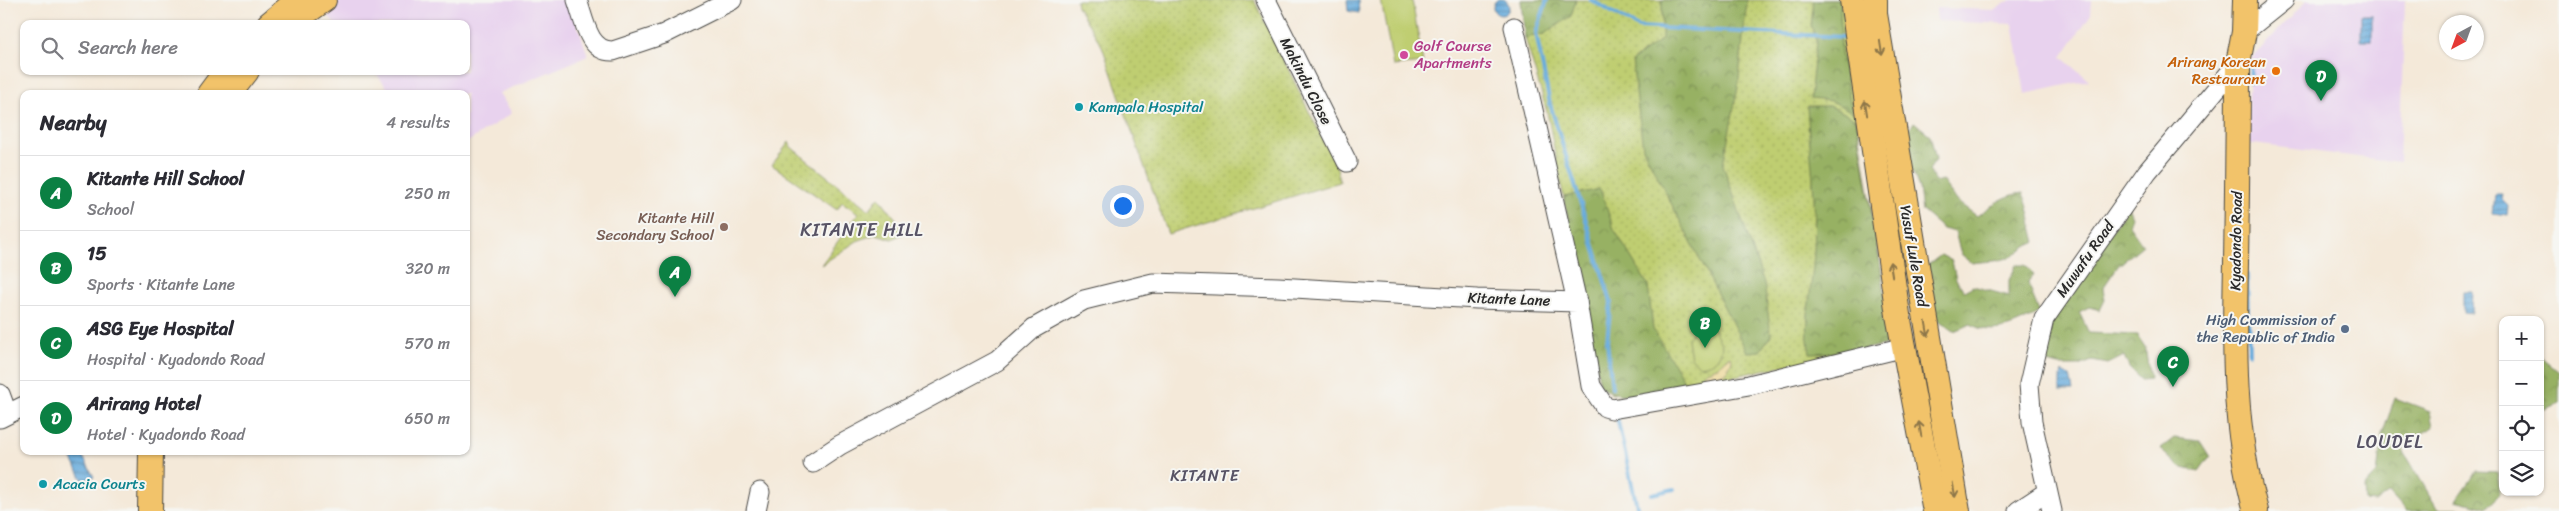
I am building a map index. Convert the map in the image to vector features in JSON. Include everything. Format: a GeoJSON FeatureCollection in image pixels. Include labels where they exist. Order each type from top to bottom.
{"type":"FeatureCollection","features":[{"type":"Feature","properties":{"kind":"main road"},"geometry":{"type":"LineString","coordinates":[[274,20],[298,0]]}},
{"type":"Feature","properties":{"kind":"main road"},"geometry":{"type":"LineString","coordinates":[[296,20],[324,0]]}},
{"type":"Feature","properties":{"kind":"main road","name":"Yusuf Lule Road"},"geometry":{"type":"LineString","coordinates":[[1852,0],[1894,286],[1935,511]]}},
{"type":"Feature","properties":{"kind":"main road","name":"Yusuf Lule Road"},"geometry":{"type":"LineString","coordinates":[[1875,0],[1874,14],[1958,511]]}},
{"type":"Feature","properties":{"kind":"main road","name":"Kyadondo Road"},"geometry":{"type":"LineString","coordinates":[[2245,0],[2244,32],[2238,63],[2234,360],[2238,423],[2246,475],[2256,511]]}},
{"type":"Feature","properties":{"kind":"main road"},"geometry":{"type":"LineString","coordinates":[[212,90],[223,75]]}},
{"type":"Feature","properties":{"kind":"main road"},"geometry":{"type":"LineString","coordinates":[[232,90],[244,75]]}},
{"type":"Feature","properties":{"kind":"main road"},"geometry":{"type":"LineString","coordinates":[[133,511],[134,455]]}},
{"type":"Feature","properties":{"kind":"main road"},"geometry":{"type":"LineString","coordinates":[[150,511],[151,455]]}},
{"type":"Feature","properties":{"kind":"street"},"geometry":{"type":"LineString","coordinates":[[577,0],[590,38],[598,48],[605,51],[613,51],[664,34],[732,0]]}},
{"type":"Feature","properties":{"kind":"street","name":"Makindu Close"},"geometry":{"type":"LineString","coordinates":[[1266,0],[1347,162]]}},
{"type":"Feature","properties":{"kind":"street"},"geometry":{"type":"LineString","coordinates":[[2244,32],[2284,0]]}},
{"type":"Feature","properties":{"kind":"street"},"geometry":{"type":"LineString","coordinates":[[1514,27],[1577,302],[1591,386],[1605,407],[1612,409],[1749,385],[1905,347]]}},
{"type":"Feature","properties":{"kind":"street","name":"Muwafu Road"},"geometry":{"type":"LineString","coordinates":[[2052,511],[2032,422],[2029,384],[2044,319],[2147,172],[2238,63]]}},
{"type":"Feature","properties":{"kind":"street","name":"Kitante Lane"},"geometry":{"type":"LineString","coordinates":[[813,463],[840,446],[997,361],[1034,328],[1084,300],[1153,283],[1278,287],[1477,299],[1577,302]]}},
{"type":"Feature","properties":{"kind":"street"},"geometry":{"type":"LineString","coordinates":[[0,394],[10,412]]}},
{"type":"Feature","properties":{"kind":"street"},"geometry":{"type":"LineString","coordinates":[[756,511],[760,492]]}},
{"type":"Feature","properties":{"kind":"street"},"geometry":{"type":"LineString","coordinates":[[2018,511],[2047,492]]}},
{"type":"Feature","properties":{"kind":"shaded area"},"geometry":{"type":"Polygon","coordinates":[[[342,0],[569,0],[588,56],[499,93],[512,113],[470,140],[470,90],[389,90],[377,75],[470,75],[470,20],[332,20],[324,10],[342,0]]]}},
{"type":"Feature","properties":{"kind":"shaded area"},"geometry":{"type":"Polygon","coordinates":[[[2011,0],[2092,0],[2091,14],[2062,57],[2089,80],[2025,94],[2013,24],[1937,21],[1936,8],[1994,10],[2011,0]]]}},
{"type":"Feature","properties":{"kind":"shaded area"},"geometry":{"type":"Polygon","coordinates":[[[2307,0],[2405,0],[2399,162],[2245,143],[2252,58],[2307,0]]]}},
{"type":"Feature","properties":{"kind":"green space"},"geometry":{"type":"Polygon","coordinates":[[[1076,0],[1254,0],[1337,168],[1340,182],[1168,234],[1102,46],[1077,6],[1076,0]]]}},
{"type":"Feature","properties":{"kind":"green space"},"geometry":{"type":"Polygon","coordinates":[[[1381,0],[1412,0],[1423,63],[1393,66],[1381,0]]]}},
{"type":"Feature","properties":{"kind":"green space"},"geometry":{"type":"Polygon","coordinates":[[[1521,0],[1843,0],[1847,55],[1893,343],[1687,386],[1611,394],[1594,354],[1547,112],[1525,38],[1521,0]]]}},
{"type":"Feature","properties":{"kind":"green space"},"geometry":{"type":"Polygon","coordinates":[[[1521,0],[1576,0],[1571,16],[1544,34],[1525,38],[1521,0]]]}},
{"type":"Feature","properties":{"kind":"green space"},"geometry":{"type":"Polygon","coordinates":[[[1662,0],[1747,0],[1738,87],[1723,165],[1764,283],[1771,335],[1760,351],[1747,352],[1643,148],[1632,61],[1662,39],[1662,0]]]}},
{"type":"Feature","properties":{"kind":"green space"},"geometry":{"type":"Polygon","coordinates":[[[1814,0],[1840,0],[1841,53],[1852,112],[1832,101],[1810,99],[1816,41],[1811,25],[1814,0]]]}},
{"type":"Feature","properties":{"kind":"green space"},"geometry":{"type":"Polygon","coordinates":[[[1807,106],[1830,106],[1856,119],[1893,343],[1850,352],[1810,353],[1808,315],[1815,214],[1807,106]]]}},
{"type":"Feature","properties":{"kind":"green space"},"geometry":{"type":"Polygon","coordinates":[[[1914,122],[1930,135],[1936,160],[1929,170],[1935,182],[1942,180],[1956,201],[1977,216],[2004,198],[2023,193],[2036,242],[2008,258],[1998,260],[1972,263],[1961,254],[1955,232],[1943,229],[1922,211],[1919,188],[1907,157],[1910,145],[1908,132],[1914,122]]]}},
{"type":"Feature","properties":{"kind":"green space"},"geometry":{"type":"Polygon","coordinates":[[[789,142],[791,147],[869,210],[879,197],[906,232],[892,239],[876,234],[857,241],[821,265],[858,213],[842,202],[837,210],[772,165],[789,142]]]}},
{"type":"Feature","properties":{"kind":"green space"},"geometry":{"type":"Polygon","coordinates":[[[1600,189],[1614,229],[1648,285],[1653,329],[1687,386],[1642,395],[1631,395],[1620,394],[1600,386],[1564,197],[1600,189]]]}},
{"type":"Feature","properties":{"kind":"green space"},"geometry":{"type":"Polygon","coordinates":[[[2128,207],[2132,217],[2129,225],[2143,245],[2118,266],[2103,288],[2105,300],[2100,310],[2089,307],[2079,312],[2089,333],[2137,335],[2145,347],[2150,379],[2141,380],[2129,368],[2124,356],[2108,364],[2092,361],[2078,366],[2059,366],[2047,363],[2051,317],[2128,207]]]}},
{"type":"Feature","properties":{"kind":"green space"},"geometry":{"type":"Polygon","coordinates":[[[1941,255],[1952,261],[1956,279],[1964,291],[1973,286],[2009,296],[2009,280],[2016,265],[2025,265],[2034,274],[2028,283],[2039,312],[2024,321],[2006,328],[1988,330],[1971,324],[1954,331],[1934,317],[1928,265],[1941,255]]]}},
{"type":"Feature","properties":{"kind":"green space"},"geometry":{"type":"Polygon","coordinates":[[[1705,325],[1714,329],[1722,346],[1716,360],[1700,366],[1691,358],[1688,339],[1695,329],[1705,325]]]}},
{"type":"Feature","properties":{"kind":"green space"},"geometry":{"type":"Polygon","coordinates":[[[2544,359],[2559,372],[2559,403],[2544,409],[2544,359]]]}},
{"type":"Feature","properties":{"kind":"green space"},"geometry":{"type":"Polygon","coordinates":[[[2395,398],[2430,411],[2433,427],[2411,439],[2403,450],[2437,508],[2458,508],[2466,511],[2406,511],[2389,492],[2376,502],[2365,501],[2364,487],[2377,473],[2382,435],[2395,398]]]}},
{"type":"Feature","properties":{"kind":"green space"},"geometry":{"type":"Polygon","coordinates":[[[2174,438],[2200,441],[2210,457],[2199,472],[2179,467],[2160,449],[2174,438]]]}},
{"type":"Feature","properties":{"kind":"green space"},"geometry":{"type":"Polygon","coordinates":[[[2476,471],[2497,472],[2499,493],[2487,508],[2456,500],[2476,471]]]}},
{"type":"Feature","properties":{"kind":"sand"},"geometry":{"type":"Polygon","coordinates":[[[1730,356],[1732,359],[1726,372],[1716,378],[1706,380],[1702,377],[1705,372],[1717,367],[1730,356]]]}},
{"type":"Feature","properties":{"kind":"water"},"geometry":{"type":"Polygon","coordinates":[[[1501,-1],[1509,7],[1501,15],[1493,7],[1501,-1]]]}},
{"type":"Feature","properties":{"kind":"water"},"geometry":{"type":"Polygon","coordinates":[[[1347,0],[1358,0],[1359,13],[1348,11],[1347,0]]]}},
{"type":"Feature","properties":{"kind":"water"},"geometry":{"type":"Polygon","coordinates":[[[2361,15],[2372,15],[2372,40],[2361,40],[2361,15]]]}},
{"type":"Feature","properties":{"kind":"water"},"geometry":{"type":"Polygon","coordinates":[[[2495,194],[2502,194],[2501,199],[2508,206],[2507,215],[2493,213],[2495,194]]]}},
{"type":"Feature","properties":{"kind":"water"},"geometry":{"type":"Polygon","coordinates":[[[2463,292],[2473,292],[2472,313],[2463,312],[2463,292]]]}},
{"type":"Feature","properties":{"kind":"water"},"geometry":{"type":"Polygon","coordinates":[[[2063,372],[2070,376],[2073,391],[2060,391],[2060,378],[2063,372]]]}},
{"type":"Feature","properties":{"kind":"water"},"geometry":{"type":"Polygon","coordinates":[[[70,455],[82,455],[94,477],[83,481],[70,455]]]}},
{"type":"Feature","properties":{"kind":"waterway"},"geometry":{"type":"LineString","coordinates":[[1547,0],[1536,33],[1550,104],[1611,302],[1607,341],[1612,388]]}},
{"type":"Feature","properties":{"kind":"waterway"},"geometry":{"type":"LineString","coordinates":[[1591,0],[1638,27],[1844,37]]}},
{"type":"Feature","properties":{"kind":"waterway"},"geometry":{"type":"LineString","coordinates":[[2250,83],[2251,63]]}},
{"type":"Feature","properties":{"kind":"waterway"},"geometry":{"type":"LineString","coordinates":[[2247,275],[2249,353]]}},
{"type":"Feature","properties":{"kind":"waterway"},"geometry":{"type":"LineString","coordinates":[[1616,413],[1638,511]]}},
{"type":"Feature","properties":{"kind":"waterway"},"geometry":{"type":"LineString","coordinates":[[1652,494],[1674,489]]}},
{"type":"Feature","properties":{"kind":"place","name":"Golf Course Apartments"},"geometry":{"type":"Point","coordinates":[1404,55]}},
{"type":"Feature","properties":{"kind":"place","name":"Arirang Korean Restaurant"},"geometry":{"type":"Point","coordinates":[2276,71]}},
{"type":"Feature","properties":{"kind":"place","name":"Arirang Hotel"},"geometry":{"type":"Point","coordinates":[2321,101]}},
{"type":"Feature","properties":{"kind":"place","name":"Kampala Hospital"},"geometry":{"type":"Point","coordinates":[1079,107]}},
{"type":"Feature","properties":{"kind":"place","name":"Kitante Hill Secondary School"},"geometry":{"type":"Point","coordinates":[724,227]}},
{"type":"Feature","properties":{"kind":"place","name":"Kitante Hill School"},"geometry":{"type":"Point","coordinates":[675,297]}},
{"type":"Feature","properties":{"kind":"place","name":"High Commission of the Republic of India"},"geometry":{"type":"Point","coordinates":[2345,329]}},
{"type":"Feature","properties":{"kind":"place","name":"15"},"geometry":{"type":"Point","coordinates":[1705,348]}},
{"type":"Feature","properties":{"kind":"place","name":"ASG Eye Hospital"},"geometry":{"type":"Point","coordinates":[2173,387]}},
{"type":"Feature","properties":{"kind":"place","name":"Acacia Courts"},"geometry":{"type":"Point","coordinates":[43,484]}},
{"type":"Feature","properties":{"kind":"district","name":"KITANTE HILL"},"geometry":{"type":"Point","coordinates":[862,230]}},
{"type":"Feature","properties":{"kind":"district","name":"LOUDEL"},"geometry":{"type":"Point","coordinates":[2390,442]}},
{"type":"Feature","properties":{"kind":"district","name":"KITANTE"},"geometry":{"type":"Point","coordinates":[1205,475]}}]}
